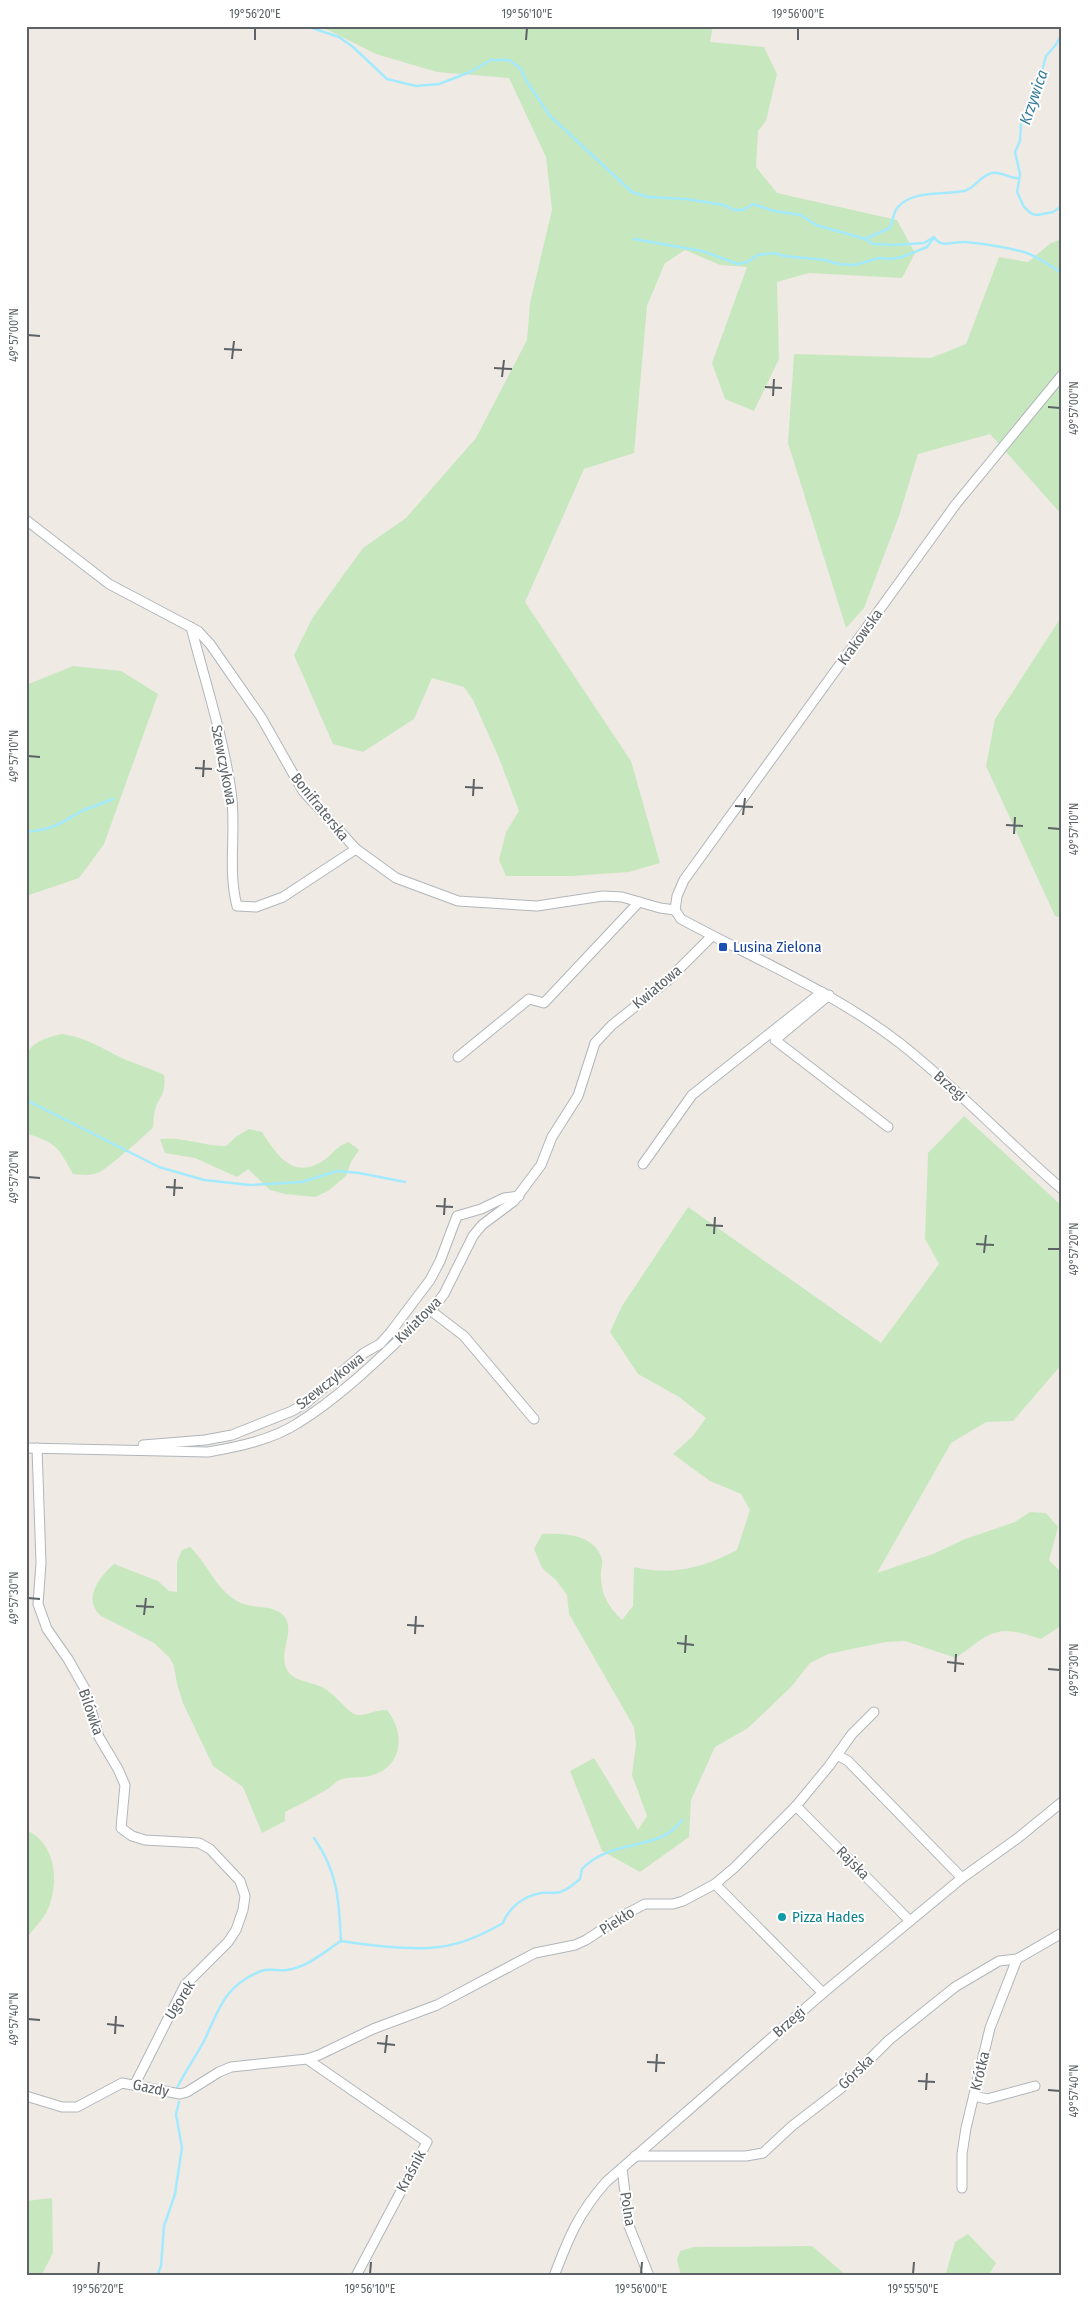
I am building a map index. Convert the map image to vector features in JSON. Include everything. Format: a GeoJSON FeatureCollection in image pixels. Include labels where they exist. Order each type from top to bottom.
{"type":"FeatureCollection","features":[{"type":"Feature","properties":{"kind":"street","name":"Krakowska"},"geometry":{"type":"LineString","coordinates":[[675,910],[677,896],[684,880],[956,504],[1062,375]]}},
{"type":"Feature","properties":{"kind":"street","name":"Bonifraterska"},"geometry":{"type":"LineString","coordinates":[[26,520],[109,584],[198,631],[210,644],[261,716],[303,791],[356,849],[396,878],[458,901],[537,906],[603,896],[622,897],[675,910]]}},
{"type":"Feature","properties":{"kind":"street","name":"Szewczykowa"},"geometry":{"type":"LineString","coordinates":[[191,627],[225,756],[231,790],[235,822],[232,869],[237,906],[256,907],[283,897],[356,849]]}},
{"type":"Feature","properties":{"kind":"street"},"geometry":{"type":"LineString","coordinates":[[458,1057],[529,999],[544,1003],[639,902]]}},
{"type":"Feature","properties":{"kind":"street","name":"Brzegi"},"geometry":{"type":"LineString","coordinates":[[675,910],[681,918],[712,936],[826,994],[901,1044],[977,1109],[1062,1189]]}},
{"type":"Feature","properties":{"kind":"street","name":"Kwiatowa"},"geometry":{"type":"LineString","coordinates":[[26,1448],[208,1452],[235,1448],[297,1424],[337,1395],[430,1310],[444,1294],[473,1236],[482,1225],[519,1196],[541,1165],[552,1137],[578,1096],[595,1043],[612,1025],[666,982],[712,936]]}},
{"type":"Feature","properties":{"kind":"street"},"geometry":{"type":"LineString","coordinates":[[826,994],[775,1040],[888,1127]]}},
{"type":"Feature","properties":{"kind":"street"},"geometry":{"type":"LineString","coordinates":[[643,1164],[692,1095],[826,994]]}},
{"type":"Feature","properties":{"kind":"street","name":"Szewczykowa"},"geometry":{"type":"LineString","coordinates":[[104,1450],[119,1446],[153,1445],[228,1436],[292,1411],[306,1403],[364,1353],[380,1344],[390,1333],[430,1280],[440,1261],[457,1216],[481,1209],[504,1198],[519,1196]]}},
{"type":"Feature","properties":{"kind":"street"},"geometry":{"type":"LineString","coordinates":[[430,1310],[464,1336],[534,1419]]}},
{"type":"Feature","properties":{"kind":"street","name":"Bilówka"},"geometry":{"type":"LineString","coordinates":[[37,1448],[41,1563],[38,1604],[47,1629],[68,1659],[85,1689],[99,1737],[125,1785],[121,1828],[132,1836],[145,1840],[199,1842],[210,1849],[240,1881],[245,1896]]}},
{"type":"Feature","properties":{"kind":"street","name":"Piekło"},"geometry":{"type":"LineString","coordinates":[[307,2059],[373,2029],[437,2005],[535,1953],[576,1945],[624,1914],[645,1904],[673,1904],[683,1901],[714,1884],[734,1868],[796,1806],[838,1755],[852,1734],[874,1712]]}},
{"type":"Feature","properties":{"kind":"street"},"geometry":{"type":"LineString","coordinates":[[838,1755],[848,1761],[962,1878]]}},
{"type":"Feature","properties":{"kind":"street","name":"Brzegi"},"geometry":{"type":"LineString","coordinates":[[554,2276],[571,2233],[587,2204],[622,2168],[823,1993],[962,1878],[1018,1838],[1062,1802]]}},
{"type":"Feature","properties":{"kind":"street","name":"Rajska"},"geometry":{"type":"LineString","coordinates":[[796,1806],[910,1921]]}},
{"type":"Feature","properties":{"kind":"street"},"geometry":{"type":"LineString","coordinates":[[714,1884],[823,1993]]}},
{"type":"Feature","properties":{"kind":"street","name":"Ugorek"},"geometry":{"type":"LineString","coordinates":[[135,2084],[185,1985],[228,1942],[236,1930],[243,1910],[245,1896]]}},
{"type":"Feature","properties":{"kind":"street","name":"Górska"},"geometry":{"type":"LineString","coordinates":[[636,2156],[746,2156],[763,2153],[792,2126],[840,2088],[889,2040],[955,1987],[999,1961],[1018,1958],[1062,1933]]}},
{"type":"Feature","properties":{"kind":"street","name":"Krótka"},"geometry":{"type":"LineString","coordinates":[[962,2188],[962,2154],[990,2028],[1018,1958]]}},
{"type":"Feature","properties":{"kind":"street","name":"Gazdy"},"geometry":{"type":"LineString","coordinates":[[26,2096],[62,2107],[76,2108],[113,2086],[122,2083],[180,2094],[187,2092],[219,2072],[232,2067],[307,2059]]}},
{"type":"Feature","properties":{"kind":"street","name":"Kraśnik"},"geometry":{"type":"LineString","coordinates":[[307,2059],[427,2142],[356,2276]]}},
{"type":"Feature","properties":{"kind":"street"},"geometry":{"type":"LineString","coordinates":[[974,2096],[988,2099],[1035,2086]]}},
{"type":"Feature","properties":{"kind":"street","name":"Polna"},"geometry":{"type":"LineString","coordinates":[[622,2168],[628,2226],[649,2276]]}},
{"type":"Feature","properties":{"kind":"green space"},"geometry":{"type":"Polygon","coordinates":[[[320,26],[713,26],[710,42],[764,47],[777,74],[766,121],[758,131],[756,167],[777,193],[897,220],[915,253],[902,278],[809,273],[777,282],[779,359],[754,411],[725,399],[712,363],[747,267],[720,265],[685,250],[665,263],[647,306],[634,453],[584,469],[525,602],[631,761],[660,863],[629,872],[572,876],[506,876],[499,860],[506,832],[519,811],[499,758],[473,700],[464,687],[432,678],[414,719],[363,752],[333,744],[294,655],[313,617],[363,548],[406,518],[476,438],[527,340],[530,303],[552,210],[546,157],[509,78],[437,72],[376,54],[320,26]]]}},
{"type":"Feature","properties":{"kind":"green space"},"geometry":{"type":"Polygon","coordinates":[[[1062,239],[1062,515],[990,434],[918,454],[899,516],[864,608],[846,628],[788,443],[794,354],[931,358],[966,344],[999,257],[1028,262],[1051,243],[1062,239]]]}},
{"type":"Feature","properties":{"kind":"green space"},"geometry":{"type":"Polygon","coordinates":[[[1062,616],[1062,918],[1055,916],[986,766],[995,719],[1062,616]]]}},
{"type":"Feature","properties":{"kind":"green space"},"geometry":{"type":"Polygon","coordinates":[[[73,666],[121,671],[158,694],[104,844],[79,878],[26,896],[26,685],[73,666]]]}},
{"type":"Feature","properties":{"kind":"green space"},"geometry":{"type":"Polygon","coordinates":[[[62,1034],[101,1047],[124,1059],[164,1075],[164,1088],[155,1109],[153,1127],[110,1165],[100,1172],[93,1174],[73,1174],[55,1147],[44,1140],[26,1133],[26,1055],[37,1043],[46,1038],[62,1034]]]}},
{"type":"Feature","properties":{"kind":"green space"},"geometry":{"type":"Polygon","coordinates":[[[964,1116],[1062,1206],[1062,1364],[1013,1421],[986,1422],[951,1443],[877,1573],[933,1554],[965,1539],[1015,1522],[1030,1512],[1046,1513],[1058,1527],[1049,1560],[1062,1573],[1062,1625],[1041,1639],[1014,1632],[1004,1631],[995,1633],[987,1636],[956,1658],[905,1641],[886,1642],[828,1654],[810,1663],[791,1687],[748,1728],[715,1747],[691,1800],[689,1837],[640,1872],[602,1851],[570,1771],[594,1758],[638,1830],[647,1816],[632,1775],[636,1744],[634,1727],[569,1614],[567,1595],[556,1580],[542,1568],[534,1549],[542,1534],[576,1536],[591,1543],[602,1558],[601,1579],[603,1592],[608,1604],[622,1620],[633,1606],[634,1567],[662,1571],[687,1569],[712,1562],[737,1550],[750,1510],[741,1494],[710,1481],[673,1454],[692,1437],[706,1418],[679,1397],[638,1374],[610,1332],[622,1306],[688,1207],[881,1343],[939,1264],[925,1239],[928,1153],[964,1116]]]}},
{"type":"Feature","properties":{"kind":"green space"},"geometry":{"type":"Polygon","coordinates":[[[249,1129],[262,1132],[280,1157],[295,1166],[303,1168],[313,1166],[324,1160],[337,1148],[349,1142],[359,1150],[351,1162],[346,1176],[328,1191],[315,1197],[285,1194],[270,1190],[248,1169],[237,1177],[195,1158],[165,1153],[160,1139],[168,1138],[226,1146],[237,1136],[249,1129]]]}},
{"type":"Feature","properties":{"kind":"green space"},"geometry":{"type":"Polygon","coordinates":[[[190,1547],[229,1596],[243,1604],[274,1609],[284,1616],[287,1621],[288,1633],[284,1658],[290,1674],[300,1680],[322,1687],[354,1714],[361,1715],[387,1710],[393,1718],[396,1727],[398,1746],[392,1762],[385,1769],[372,1776],[340,1780],[328,1789],[285,1812],[285,1821],[262,1833],[243,1787],[213,1766],[183,1703],[174,1666],[169,1657],[154,1643],[101,1616],[95,1610],[93,1603],[93,1596],[98,1582],[114,1564],[158,1581],[169,1591],[177,1592],[177,1562],[182,1550],[190,1547]]]}},
{"type":"Feature","properties":{"kind":"green space"},"geometry":{"type":"Polygon","coordinates":[[[26,1830],[43,1843],[48,1852],[52,1861],[54,1883],[48,1909],[26,1939],[26,1830]]]}},
{"type":"Feature","properties":{"kind":"green space"},"geometry":{"type":"Polygon","coordinates":[[[52,2198],[53,2253],[41,2276],[26,2276],[26,2201],[52,2198]]]}},
{"type":"Feature","properties":{"kind":"green space"},"geometry":{"type":"Polygon","coordinates":[[[968,2234],[996,2263],[988,2276],[945,2276],[955,2242],[968,2234]]]}},
{"type":"Feature","properties":{"kind":"green space"},"geometry":{"type":"Polygon","coordinates":[[[812,2246],[847,2276],[681,2276],[677,2260],[680,2251],[694,2247],[812,2246]]]}},
{"type":"Feature","properties":{"kind":"waterway"},"geometry":{"type":"LineString","coordinates":[[306,26],[339,37],[353,47],[387,79],[416,86],[439,84],[470,72],[491,60],[509,60],[520,68],[550,116],[632,192],[648,197],[686,199],[724,205],[734,210],[743,210],[753,204],[774,211],[801,215],[816,225],[865,239],[873,244],[924,243],[934,237]]}},
{"type":"Feature","properties":{"kind":"waterway","name":"Krzywica"},"geometry":{"type":"LineString","coordinates":[[1062,34],[1046,56],[1036,94],[1024,113],[1020,141],[1015,152],[1020,174],[1017,192],[1024,207],[1032,214],[1038,215],[1053,212],[1062,203]]}},
{"type":"Feature","properties":{"kind":"waterway"},"geometry":{"type":"LineString","coordinates":[[865,239],[890,228],[896,209],[912,198],[929,194],[968,190],[984,176],[992,173],[1018,178]]}},
{"type":"Feature","properties":{"kind":"waterway"},"geometry":{"type":"LineString","coordinates":[[934,237],[937,241],[944,244],[966,242],[1024,252],[1062,273]]}},
{"type":"Feature","properties":{"kind":"waterway"},"geometry":{"type":"LineString","coordinates":[[634,239],[702,251],[738,264],[747,262],[758,255],[774,253],[784,256],[855,265],[879,258],[891,259],[902,257],[927,247],[933,239]]}},
{"type":"Feature","properties":{"kind":"waterway"},"geometry":{"type":"LineString","coordinates":[[26,832],[51,827],[84,810],[113,799]]}},
{"type":"Feature","properties":{"kind":"waterway"},"geometry":{"type":"LineString","coordinates":[[26,1100],[159,1167],[204,1180],[250,1185],[302,1182],[337,1171],[359,1173],[405,1182]]}},
{"type":"Feature","properties":{"kind":"waterway"},"geometry":{"type":"LineString","coordinates":[[176,2090],[203,2043],[223,2001],[238,1984],[248,1977],[264,1970],[287,1970],[302,1966],[341,1941],[390,1947],[427,1948],[446,1946],[480,1935],[503,1923],[513,1907],[523,1900],[535,1894],[558,1893],[568,1888],[580,1879],[582,1869],[590,1861],[620,1848],[664,1836],[682,1820]]}},
{"type":"Feature","properties":{"kind":"waterway"},"geometry":{"type":"LineString","coordinates":[[314,1838],[333,1875],[338,1900],[341,1941]]}},
{"type":"Feature","properties":{"kind":"waterway"},"geometry":{"type":"LineString","coordinates":[[157,2276],[161,2266],[164,2226],[175,2194],[182,2148],[176,2114],[179,2102]]}},
{"type":"Feature","properties":{"kind":"place","name":"Lusina Zielona"},"geometry":{"type":"Point","coordinates":[723,947]}},
{"type":"Feature","properties":{"kind":"place","name":"Pizza Hades"},"geometry":{"type":"Point","coordinates":[782,1917]}}]}
